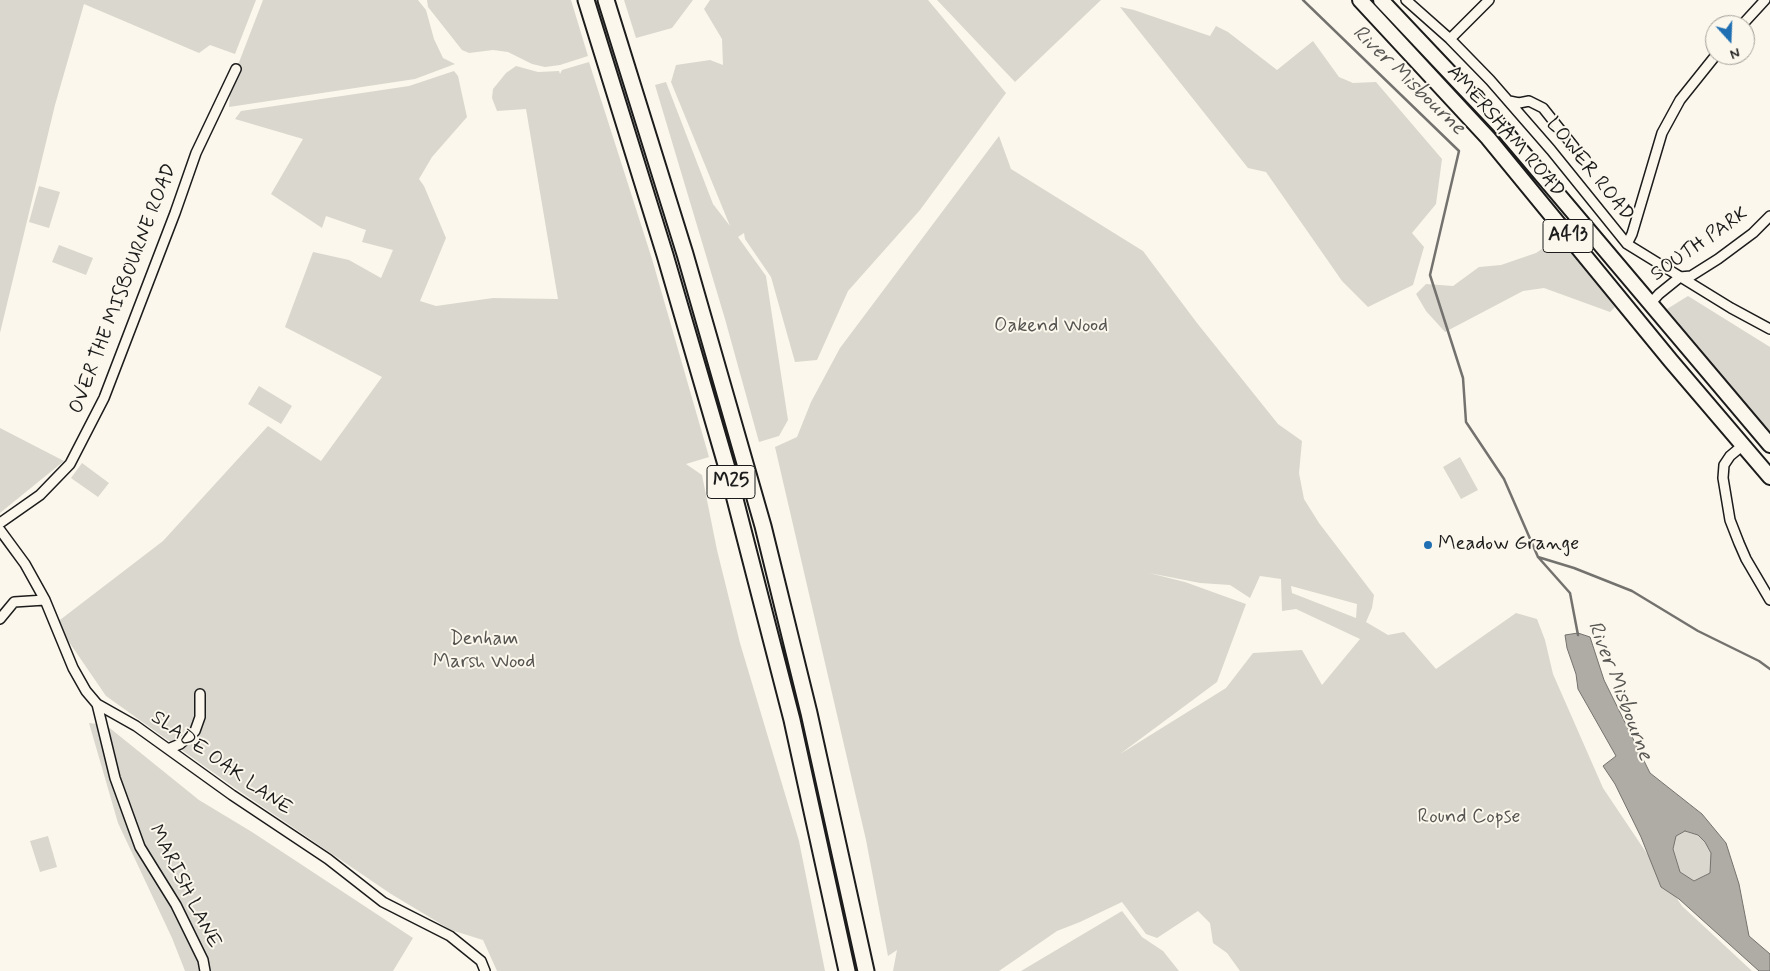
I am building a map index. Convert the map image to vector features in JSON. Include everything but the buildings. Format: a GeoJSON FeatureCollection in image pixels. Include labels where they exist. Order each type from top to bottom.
{"type":"FeatureCollection","features":[{"type":"Feature","properties":{"kind":"highway","name":"M25"},"geometry":{"type":"LineString","coordinates":[[586,0],[668,264],[727,468],[792,720],[847,971]]}},
{"type":"Feature","properties":{"kind":"highway","name":"M25"},"geometry":{"type":"LineString","coordinates":[[606,0],[688,263],[763,526],[809,713],[866,971]]}},
{"type":"Feature","properties":{"kind":"highway","name":"AMERSHAM ROAD"},"geometry":{"type":"LineString","coordinates":[[1360,0],[1488,138],[1742,446],[1770,477]]}},
{"type":"Feature","properties":{"kind":"highway","name":"A413"},"geometry":{"type":"LineString","coordinates":[[1382,0],[1502,128],[1770,445]]}},
{"type":"Feature","properties":{"kind":"street","name":"LOWER ROAD"},"geometry":{"type":"LineString","coordinates":[[1406,0],[1450,39],[1509,101],[1552,150],[1627,244],[1730,308],[1770,330]]}},
{"type":"Feature","properties":{"kind":"street"},"geometry":{"type":"LineString","coordinates":[[1450,39],[1489,0]]}},
{"type":"Feature","properties":{"kind":"street"},"geometry":{"type":"LineString","coordinates":[[1751,15],[1765,0]]}},
{"type":"Feature","properties":{"kind":"street"},"geometry":{"type":"LineString","coordinates":[[1627,244],[1632,234],[1662,133],[1680,100],[1708,65]]}},
{"type":"Feature","properties":{"kind":"street","name":"OVER THE MISBOURNE ROAD"},"geometry":{"type":"LineString","coordinates":[[0,523],[40,495],[70,464],[104,398],[196,153],[236,69]]}},
{"type":"Feature","properties":{"kind":"street"},"geometry":{"type":"LineString","coordinates":[[1509,101],[1519,103],[1529,101],[1543,108],[1574,147]]}},
{"type":"Feature","properties":{"kind":"street","name":"SOUTH PARK"},"geometry":{"type":"LineString","coordinates":[[1650,304],[1658,294],[1680,277],[1691,276],[1718,259],[1753,233],[1770,216]]}},
{"type":"Feature","properties":{"kind":"street"},"geometry":{"type":"LineString","coordinates":[[1742,446],[1724,464],[1723,478],[1730,520],[1746,559],[1770,600]]}},
{"type":"Feature","properties":{"kind":"street","name":"SLADE OAK LANE"},"geometry":{"type":"LineString","coordinates":[[0,530],[25,564],[45,600],[73,668],[86,691],[97,704],[136,726],[232,795],[328,859],[383,902],[450,936],[481,961],[485,971]]}},
{"type":"Feature","properties":{"kind":"street"},"geometry":{"type":"LineString","coordinates":[[0,619],[14,602],[45,600]]}},
{"type":"Feature","properties":{"kind":"street"},"geometry":{"type":"LineString","coordinates":[[168,749],[180,744],[195,732],[200,718],[200,694]]}},
{"type":"Feature","properties":{"kind":"street","name":"MARISH LANE"},"geometry":{"type":"LineString","coordinates":[[97,704],[115,778],[140,847],[176,905],[203,960],[205,971]]}},
{"type":"Feature","properties":{"kind":"green space"},"geometry":{"type":"Polygon","coordinates":[[[0,0],[256,0],[235,54],[210,45],[199,53],[84,4],[55,105],[0,333],[0,0]]]}},
{"type":"Feature","properties":{"kind":"green space"},"geometry":{"type":"Polygon","coordinates":[[[263,0],[418,0],[426,10],[434,39],[443,58],[455,64],[415,79],[229,107],[231,83],[263,0]]]}},
{"type":"Feature","properties":{"kind":"green space"},"geometry":{"type":"Polygon","coordinates":[[[427,0],[571,0],[588,56],[560,65],[545,67],[532,64],[508,52],[493,50],[469,53],[462,50],[428,7],[427,0]]]}},
{"type":"Feature","properties":{"kind":"green space"},"geometry":{"type":"Polygon","coordinates":[[[624,0],[693,0],[672,28],[636,38],[624,0]]]}},
{"type":"Feature","properties":{"kind":"green space"},"geometry":{"type":"Polygon","coordinates":[[[710,0],[928,0],[1006,93],[920,210],[848,291],[817,360],[795,362],[771,277],[745,239],[744,233],[738,237],[766,276],[788,420],[779,436],[759,442],[725,319],[655,85],[666,82],[713,204],[730,226],[671,82],[676,65],[710,60],[723,65],[722,39],[704,9],[710,0]]]}},
{"type":"Feature","properties":{"kind":"green space"},"geometry":{"type":"Polygon","coordinates":[[[937,0],[1101,0],[1015,82],[937,0]]]}},
{"type":"Feature","properties":{"kind":"green space"},"geometry":{"type":"Polygon","coordinates":[[[1120,7],[1210,36],[1216,26],[1228,32],[1277,70],[1313,41],[1339,77],[1353,83],[1376,82],[1442,159],[1436,204],[1412,233],[1424,247],[1413,285],[1368,307],[1342,281],[1266,172],[1248,168],[1120,7]]]}},
{"type":"Feature","properties":{"kind":"green space","name":"Denham Marsh Wood"},"geometry":{"type":"Polygon","coordinates":[[[589,62],[652,259],[709,457],[686,464],[702,475],[717,550],[740,643],[799,841],[825,971],[497,971],[483,940],[451,930],[391,894],[235,788],[106,696],[56,623],[163,541],[268,426],[321,461],[382,377],[285,327],[313,252],[349,260],[381,278],[393,250],[362,242],[366,230],[326,216],[322,228],[271,194],[303,139],[235,119],[241,111],[409,86],[454,71],[458,76],[467,117],[432,157],[419,179],[424,186],[446,238],[420,301],[436,306],[493,298],[558,299],[526,109],[497,111],[492,98],[493,89],[506,73],[516,66],[538,72],[559,71],[560,74],[562,70],[589,62]]]}},
{"type":"Feature","properties":{"kind":"green space"},"geometry":{"type":"Polygon","coordinates":[[[999,136],[1011,169],[1143,251],[1197,323],[1278,424],[1302,441],[1299,473],[1304,499],[1319,523],[1374,595],[1372,608],[1366,622],[1388,635],[1404,632],[1436,669],[1516,613],[1537,619],[1545,640],[1553,674],[1603,788],[1682,906],[1752,971],[1240,971],[1227,953],[1213,943],[1210,923],[1198,911],[1157,938],[1146,934],[1122,902],[1057,931],[999,971],[893,971],[897,950],[888,956],[866,840],[775,447],[797,437],[811,402],[840,348],[999,136]],[[1149,573],[1185,582],[1246,604],[1217,682],[1120,754],[1226,688],[1253,653],[1302,650],[1322,685],[1360,639],[1296,609],[1282,611],[1281,579],[1260,576],[1250,598],[1230,585],[1200,583],[1149,573]],[[1291,586],[1292,593],[1356,618],[1357,604],[1291,586]]]}},
{"type":"Feature","properties":{"kind":"green space"},"geometry":{"type":"Polygon","coordinates":[[[39,186],[60,192],[49,228],[29,222],[39,186]]]}},
{"type":"Feature","properties":{"kind":"green space"},"geometry":{"type":"Polygon","coordinates":[[[1561,236],[1615,307],[1610,312],[1544,288],[1523,291],[1445,332],[1426,311],[1416,294],[1426,284],[1453,286],[1479,267],[1501,265],[1536,253],[1561,236]]]}},
{"type":"Feature","properties":{"kind":"green space"},"geometry":{"type":"Polygon","coordinates":[[[59,245],[93,258],[86,275],[52,262],[59,245]]]}},
{"type":"Feature","properties":{"kind":"green space"},"geometry":{"type":"Polygon","coordinates":[[[1688,296],[1770,347],[1770,431],[1667,309],[1688,296]]]}},
{"type":"Feature","properties":{"kind":"green space"},"geometry":{"type":"Polygon","coordinates":[[[259,386],[292,406],[281,424],[248,404],[259,386]]]}},
{"type":"Feature","properties":{"kind":"green space"},"geometry":{"type":"Polygon","coordinates":[[[0,428],[64,461],[0,513],[0,428]]]}},
{"type":"Feature","properties":{"kind":"green space"},"geometry":{"type":"Polygon","coordinates":[[[1460,457],[1478,490],[1461,499],[1443,467],[1460,457]]]}},
{"type":"Feature","properties":{"kind":"green space"},"geometry":{"type":"Polygon","coordinates":[[[82,463],[109,483],[98,497],[71,478],[82,463]]]}},
{"type":"Feature","properties":{"kind":"green space"},"geometry":{"type":"Polygon","coordinates":[[[89,723],[106,725],[199,800],[252,832],[413,938],[393,971],[185,971],[172,938],[118,823],[89,723]]]}},
{"type":"Feature","properties":{"kind":"green space"},"geometry":{"type":"Polygon","coordinates":[[[1685,831],[1698,835],[1705,842],[1711,853],[1711,873],[1694,881],[1680,872],[1673,848],[1676,836],[1685,831]]]}},
{"type":"Feature","properties":{"kind":"green space"},"geometry":{"type":"Polygon","coordinates":[[[48,836],[57,867],[40,872],[30,841],[48,836]]]}},
{"type":"Feature","properties":{"kind":"green space"},"geometry":{"type":"Polygon","coordinates":[[[1122,911],[1142,937],[1163,951],[1179,971],[1021,971],[1122,911]]]}},
{"type":"Feature","properties":{"kind":"shaded area"},"geometry":{"type":"Polygon","coordinates":[[[1578,633],[1590,637],[1604,680],[1650,773],[1702,814],[1726,843],[1739,884],[1749,936],[1770,954],[1770,971],[1759,971],[1679,899],[1661,887],[1641,837],[1615,784],[1603,766],[1616,756],[1578,689],[1576,674],[1567,648],[1565,635],[1578,633]],[[1685,831],[1676,836],[1673,849],[1680,872],[1694,881],[1710,873],[1711,853],[1705,842],[1698,835],[1685,831]]]}},
{"type":"Feature","properties":{"kind":"waterway","name":"River Misbourne"},"geometry":{"type":"LineString","coordinates":[[1303,0],[1459,151],[1430,275],[1463,378],[1466,422],[1504,479],[1538,557],[1570,593],[1578,635]]}},
{"type":"Feature","properties":{"kind":"waterway"},"geometry":{"type":"LineString","coordinates":[[1538,557],[1574,568],[1632,591],[1698,631],[1759,661],[1770,669]]}},
{"type":"Feature","properties":{"kind":"place","name":"Meadow Grange"},"geometry":{"type":"Point","coordinates":[1428,545]}},
{"type":"Feature","properties":{"kind":"park label","name":"Oakend Wood"},"geometry":{"type":"Point","coordinates":[1051,327]}},
{"type":"Feature","properties":{"kind":"park label","name":"Round Copse"},"geometry":{"type":"Point","coordinates":[1469,818]}}]}
